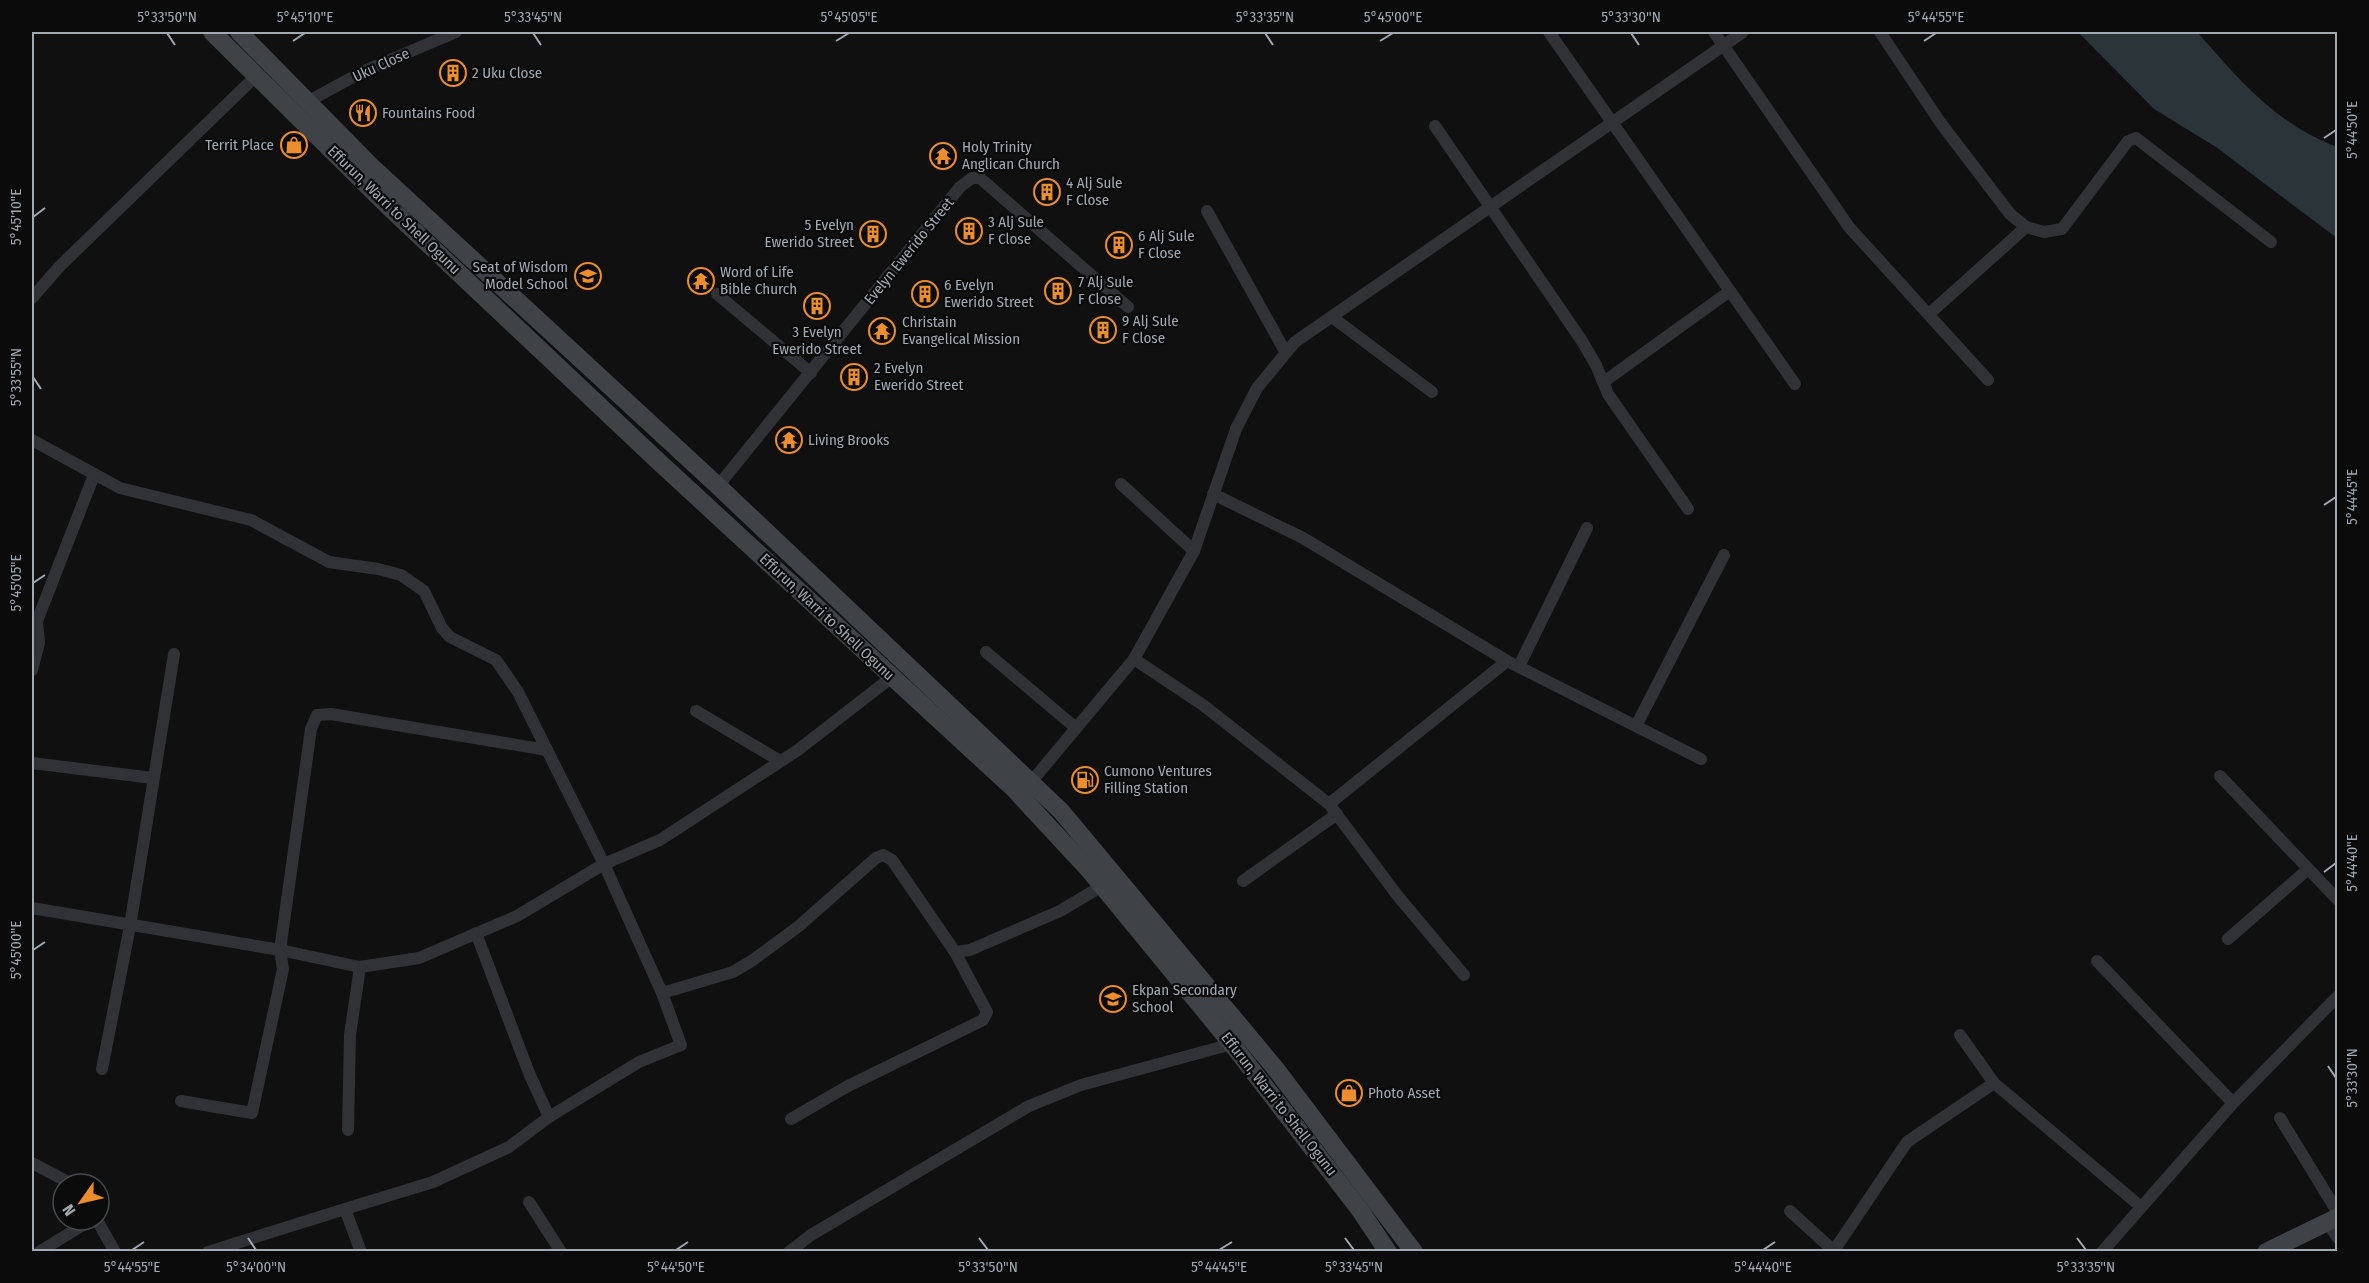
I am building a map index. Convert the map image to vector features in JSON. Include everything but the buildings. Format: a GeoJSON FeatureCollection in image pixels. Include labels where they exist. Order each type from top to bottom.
{"type":"FeatureCollection","features":[{"type":"Feature","properties":{"kind":"main road","name":"Effurun, Warri to Shell Ogunu"},"geometry":{"type":"LineString","coordinates":[[212,32],[392,210],[658,461],[1014,789],[1102,886],[1232,1044],[1360,1210],[1388,1251]]}},
{"type":"Feature","properties":{"kind":"main road","name":"Effurun, Warri to Shell Ogunu"},"geometry":{"type":"LineString","coordinates":[[239,32],[371,166],[673,444],[1032,781],[1087,840],[1275,1068],[1414,1251]]}},
{"type":"Feature","properties":{"kind":"main road"},"geometry":{"type":"LineString","coordinates":[[658,461],[673,444]]}},
{"type":"Feature","properties":{"kind":"main road"},"geometry":{"type":"LineString","coordinates":[[2266,1251],[2335,1223]]}},
{"type":"Feature","properties":{"kind":"street","name":"Uku Close"},"geometry":{"type":"LineString","coordinates":[[307,102],[364,71],[456,32]]}},
{"type":"Feature","properties":{"kind":"street"},"geometry":{"type":"LineString","coordinates":[[1549,32],[1795,384]]}},
{"type":"Feature","properties":{"kind":"street"},"geometry":{"type":"LineString","coordinates":[[1714,32],[1849,227],[1988,380]]}},
{"type":"Feature","properties":{"kind":"street"},"geometry":{"type":"LineString","coordinates":[[1032,781],[1134,659],[1194,551],[1236,429],[1251,398],[1295,342],[1743,32]]}},
{"type":"Feature","properties":{"kind":"street"},"geometry":{"type":"LineString","coordinates":[[1880,32],[1940,122],[2010,214],[2026,226],[2044,232],[2062,229],[2128,141],[2136,138],[2271,243]]}},
{"type":"Feature","properties":{"kind":"street"},"geometry":{"type":"LineString","coordinates":[[32,298],[60,266],[257,75]]}},
{"type":"Feature","properties":{"kind":"street"},"geometry":{"type":"LineString","coordinates":[[1435,126],[1582,341],[1605,381],[1608,394],[1688,509]]}},
{"type":"Feature","properties":{"kind":"street","name":"Evelyn Ewerido Street"},"geometry":{"type":"LineString","coordinates":[[718,486],[960,187],[972,178],[980,178],[1128,307]]}},
{"type":"Feature","properties":{"kind":"street"},"geometry":{"type":"LineString","coordinates":[[1207,211],[1286,352]]}},
{"type":"Feature","properties":{"kind":"street"},"geometry":{"type":"LineString","coordinates":[[1929,314],[2026,226]]}},
{"type":"Feature","properties":{"kind":"street"},"geometry":{"type":"LineString","coordinates":[[1605,381],[1730,291]]}},
{"type":"Feature","properties":{"kind":"street"},"geometry":{"type":"LineString","coordinates":[[717,294],[811,373]]}},
{"type":"Feature","properties":{"kind":"street"},"geometry":{"type":"LineString","coordinates":[[1332,316],[1432,393]]}},
{"type":"Feature","properties":{"kind":"street"},"geometry":{"type":"LineString","coordinates":[[32,440],[120,488],[251,520],[329,562],[378,568],[412,581],[424,591],[442,628],[450,637],[496,660],[518,692],[604,864],[662,993],[681,1045],[639,1062],[549,1117],[509,1147],[433,1182],[208,1251]]}},
{"type":"Feature","properties":{"kind":"street"},"geometry":{"type":"LineString","coordinates":[[32,670],[39,643],[37,621],[94,475]]}},
{"type":"Feature","properties":{"kind":"street"},"geometry":{"type":"LineString","coordinates":[[1121,484],[1194,551]]}},
{"type":"Feature","properties":{"kind":"street"},"geometry":{"type":"LineString","coordinates":[[1214,494],[1304,538],[1507,661],[1701,759]]}},
{"type":"Feature","properties":{"kind":"street"},"geometry":{"type":"LineString","coordinates":[[1519,666],[1587,528]]}},
{"type":"Feature","properties":{"kind":"street"},"geometry":{"type":"LineString","coordinates":[[1636,726],[1724,555]]}},
{"type":"Feature","properties":{"kind":"street"},"geometry":{"type":"LineString","coordinates":[[986,652],[1076,728]]}},
{"type":"Feature","properties":{"kind":"street"},"geometry":{"type":"LineString","coordinates":[[102,1068],[130,926],[174,654]]}},
{"type":"Feature","properties":{"kind":"street"},"geometry":{"type":"LineString","coordinates":[[1134,659],[1203,705],[1333,809],[1397,895],[1464,975]]}},
{"type":"Feature","properties":{"kind":"street"},"geometry":{"type":"LineString","coordinates":[[1243,881],[1333,809],[1507,661]]}},
{"type":"Feature","properties":{"kind":"street"},"geometry":{"type":"LineString","coordinates":[[32,908],[279,950],[360,967],[419,958],[517,916],[604,864],[660,840],[780,761],[892,677]]}},
{"type":"Feature","properties":{"kind":"street"},"geometry":{"type":"LineString","coordinates":[[696,711],[780,761]]}},
{"type":"Feature","properties":{"kind":"street"},"geometry":{"type":"LineString","coordinates":[[181,1101],[252,1113],[283,969],[279,950],[311,729],[317,715],[332,714],[547,750]]}},
{"type":"Feature","properties":{"kind":"street"},"geometry":{"type":"LineString","coordinates":[[32,763],[153,778]]}},
{"type":"Feature","properties":{"kind":"street"},"geometry":{"type":"LineString","coordinates":[[2220,776],[2337,900]]}},
{"type":"Feature","properties":{"kind":"street"},"geometry":{"type":"LineString","coordinates":[[662,993],[734,972],[800,926],[876,858],[883,855],[892,860],[956,952],[987,1012],[983,1020],[848,1086],[791,1119]]}},
{"type":"Feature","properties":{"kind":"street"},"geometry":{"type":"LineString","coordinates":[[2229,939],[2307,870]]}},
{"type":"Feature","properties":{"kind":"street"},"geometry":{"type":"LineString","coordinates":[[956,952],[970,950],[1060,911],[1102,886]]}},
{"type":"Feature","properties":{"kind":"street"},"geometry":{"type":"LineString","coordinates":[[476,933],[529,1073],[549,1117]]}},
{"type":"Feature","properties":{"kind":"street"},"geometry":{"type":"LineString","coordinates":[[2097,962],[2233,1103]]}},
{"type":"Feature","properties":{"kind":"street"},"geometry":{"type":"LineString","coordinates":[[348,1130],[350,1035],[360,967]]}},
{"type":"Feature","properties":{"kind":"street"},"geometry":{"type":"LineString","coordinates":[[2102,1251],[2233,1103],[2337,996]]}},
{"type":"Feature","properties":{"kind":"street"},"geometry":{"type":"LineString","coordinates":[[1960,1035],[1995,1083],[2140,1206]]}},
{"type":"Feature","properties":{"kind":"street"},"geometry":{"type":"LineString","coordinates":[[789,1251],[811,1235],[1029,1106],[1081,1085],[1232,1044]]}},
{"type":"Feature","properties":{"kind":"street"},"geometry":{"type":"LineString","coordinates":[[1791,1210],[1835,1250],[1907,1142],[1995,1083]]}},
{"type":"Feature","properties":{"kind":"street"},"geometry":{"type":"LineString","coordinates":[[2280,1118],[2335,1223]]}},
{"type":"Feature","properties":{"kind":"street"},"geometry":{"type":"LineString","coordinates":[[32,1163],[51,1173]]}},
{"type":"Feature","properties":{"kind":"street"},"geometry":{"type":"LineString","coordinates":[[529,1202],[561,1251]]}},
{"type":"Feature","properties":{"kind":"street"},"geometry":{"type":"LineString","coordinates":[[345,1209],[361,1251]]}},
{"type":"Feature","properties":{"kind":"street"},"geometry":{"type":"LineString","coordinates":[[39,1251],[71,1232]]}},
{"type":"Feature","properties":{"kind":"street"},"geometry":{"type":"LineString","coordinates":[[104,1232],[116,1251]]}},
{"type":"Feature","properties":{"kind":"shaded area"},"geometry":{"type":"Polygon","coordinates":[[[2078,32],[2197,32],[2244,83],[2276,113],[2314,137],[2337,147],[2337,238],[2216,147],[2154,109],[2078,32]]]}},
{"type":"Feature","properties":{"kind":"place","name":"2 Uku Close"},"geometry":{"type":"Point","coordinates":[453,73]}},
{"type":"Feature","properties":{"kind":"place","name":"Fountains Food"},"geometry":{"type":"Point","coordinates":[363,113]}},
{"type":"Feature","properties":{"kind":"place","name":"Territ Place"},"geometry":{"type":"Point","coordinates":[294,145]}},
{"type":"Feature","properties":{"kind":"place","name":"Holy Trinity Anglican Church"},"geometry":{"type":"Point","coordinates":[943,156]}},
{"type":"Feature","properties":{"kind":"place","name":"4 Alj Sule F Close"},"geometry":{"type":"Point","coordinates":[1047,192]}},
{"type":"Feature","properties":{"kind":"place","name":"3 Alj Sule F Close"},"geometry":{"type":"Point","coordinates":[969,231]}},
{"type":"Feature","properties":{"kind":"place","name":"5 Evelyn Ewerido Street"},"geometry":{"type":"Point","coordinates":[873,234]}},
{"type":"Feature","properties":{"kind":"place","name":"6 Alj Sule F Close"},"geometry":{"type":"Point","coordinates":[1119,245]}},
{"type":"Feature","properties":{"kind":"place","name":"Seat of Wisdom Model School"},"geometry":{"type":"Point","coordinates":[588,276]}},
{"type":"Feature","properties":{"kind":"place","name":"Word of Life Bible Church"},"geometry":{"type":"Point","coordinates":[701,281]}},
{"type":"Feature","properties":{"kind":"place","name":"7 Alj Sule F Close"},"geometry":{"type":"Point","coordinates":[1058,291]}},
{"type":"Feature","properties":{"kind":"place","name":"6 Evelyn Ewerido Street"},"geometry":{"type":"Point","coordinates":[925,294]}},
{"type":"Feature","properties":{"kind":"place","name":"3 Evelyn Ewerido Street"},"geometry":{"type":"Point","coordinates":[817,306]}},
{"type":"Feature","properties":{"kind":"place","name":"9 Alj Sule F Close"},"geometry":{"type":"Point","coordinates":[1103,330]}},
{"type":"Feature","properties":{"kind":"place","name":"Christain Evangelical Mission"},"geometry":{"type":"Point","coordinates":[882,331]}},
{"type":"Feature","properties":{"kind":"place","name":"2 Evelyn Ewerido Street"},"geometry":{"type":"Point","coordinates":[854,377]}},
{"type":"Feature","properties":{"kind":"place","name":"Living Brooks"},"geometry":{"type":"Point","coordinates":[789,440]}},
{"type":"Feature","properties":{"kind":"place","name":"Cumono Ventures Filling Station"},"geometry":{"type":"Point","coordinates":[1085,780]}},
{"type":"Feature","properties":{"kind":"place","name":"Ekpan Secondary School"},"geometry":{"type":"Point","coordinates":[1113,999]}},
{"type":"Feature","properties":{"kind":"place","name":"Photo Asset"},"geometry":{"type":"Point","coordinates":[1349,1093]}}]}
